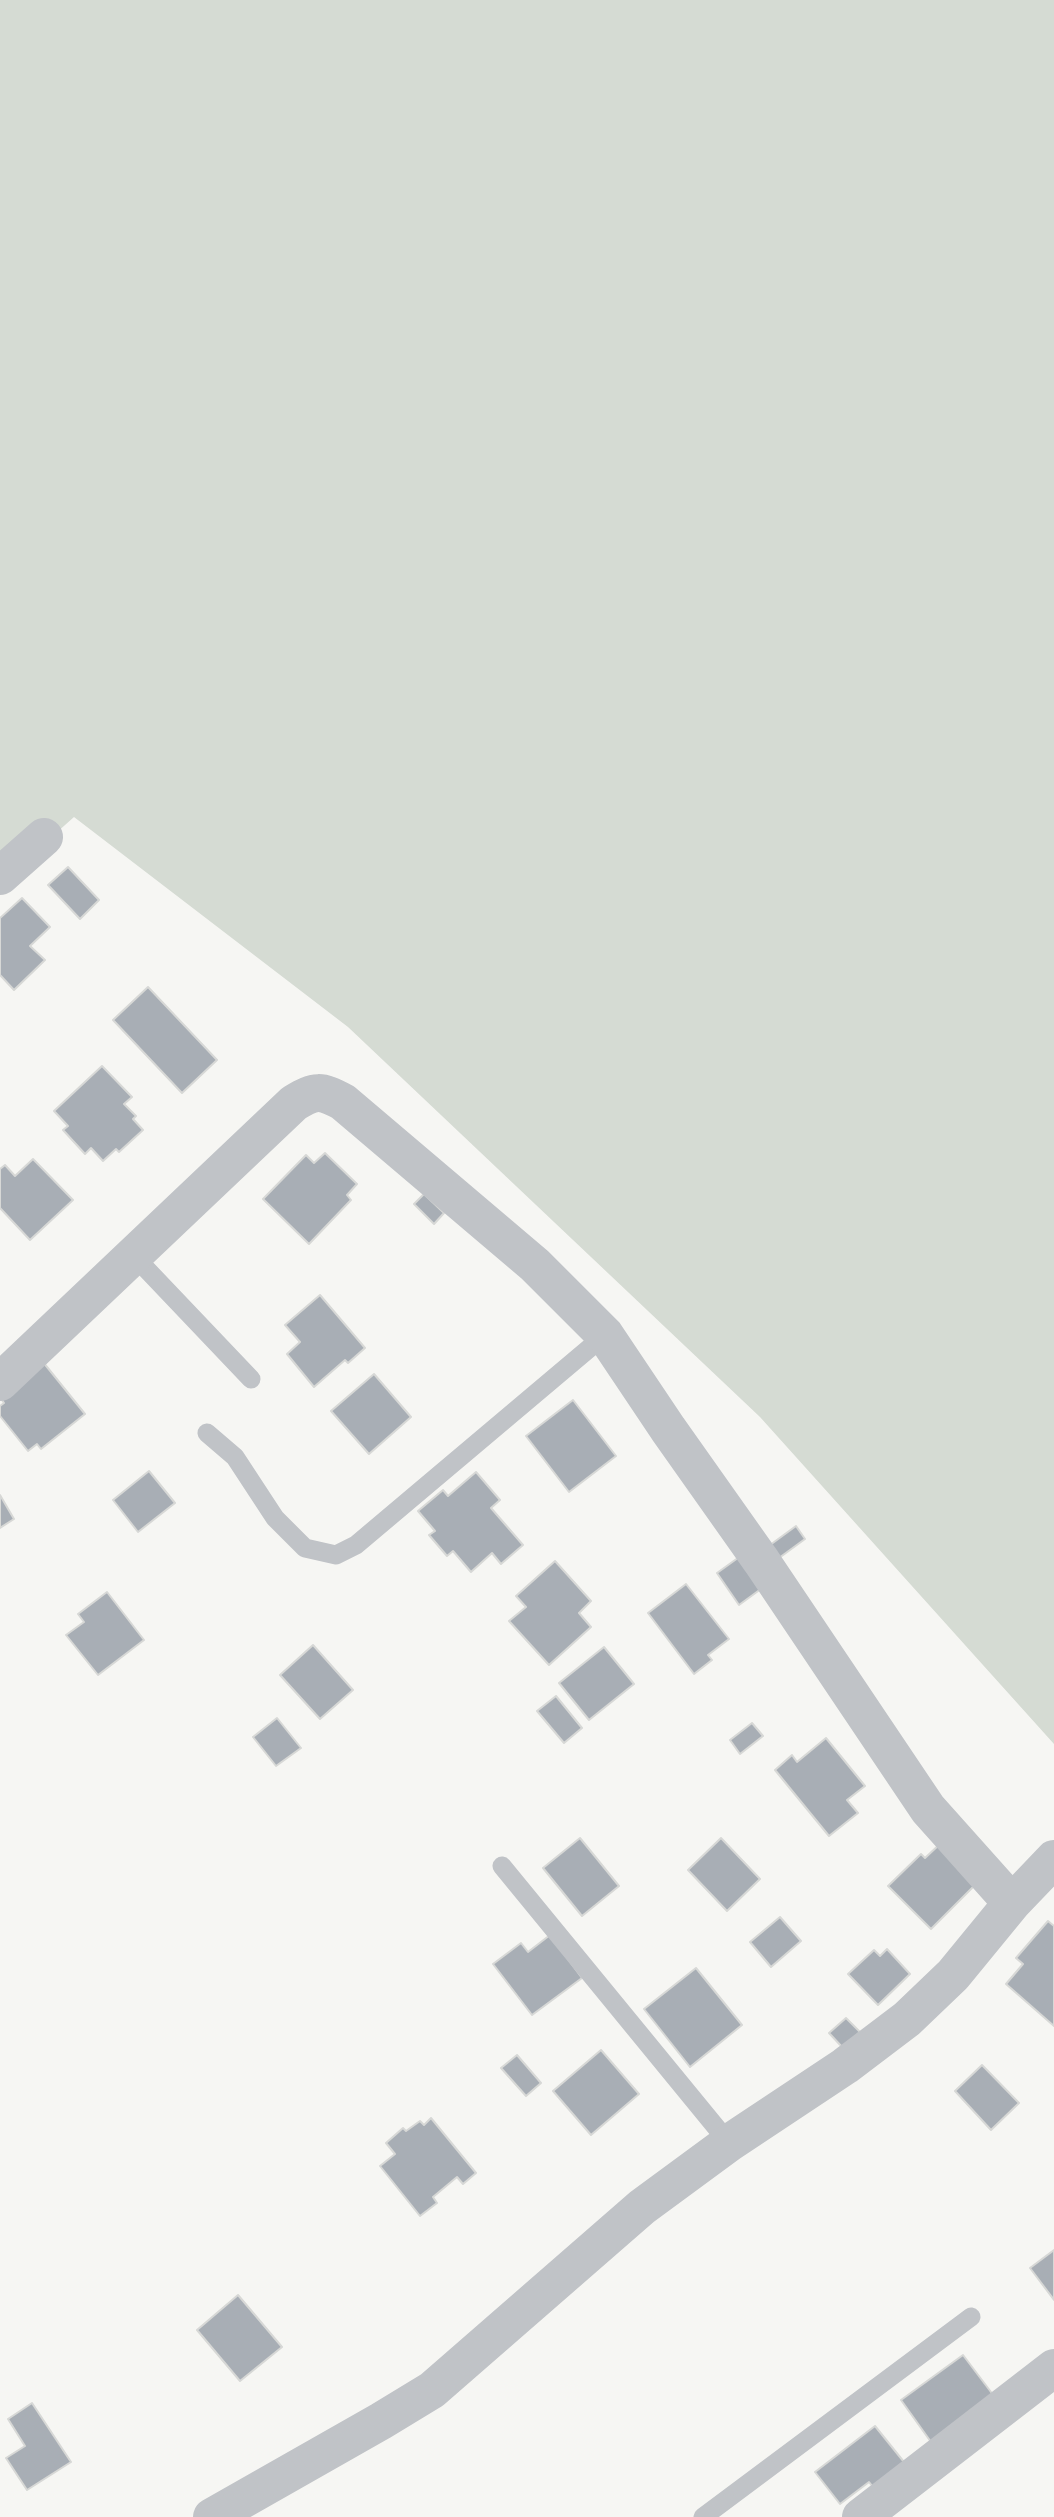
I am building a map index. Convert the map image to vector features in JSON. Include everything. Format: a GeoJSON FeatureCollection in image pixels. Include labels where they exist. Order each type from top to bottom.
{"type":"FeatureCollection","features":[{"type":"Feature","properties":{"kind":"street"},"geometry":{"type":"LineString","coordinates":[[0,876],[44,837]]}},
{"type":"Feature","properties":{"kind":"street"},"geometry":{"type":"LineString","coordinates":[[0,1382],[294,1103],[313,1092],[327,1094],[343,1102],[535,1265],[605,1335],[928,1809],[1012,1903]]}},
{"type":"Feature","properties":{"kind":"street"},"geometry":{"type":"LineString","coordinates":[[212,2517],[432,2390],[642,2207],[729,2143],[845,2066],[907,2019],[953,1975],[1012,1903],[1054,1859]]}},
{"type":"Feature","properties":{"kind":"street"},"geometry":{"type":"LineString","coordinates":[[861,2517],[1054,2368]]}},
{"type":"Feature","properties":{"kind":"lane"},"geometry":{"type":"LineString","coordinates":[[133,1255],[251,1380]]}},
{"type":"Feature","properties":{"kind":"lane"},"geometry":{"type":"LineString","coordinates":[[207,1433],[235,1457],[275,1518],[305,1548],[336,1555],[356,1545],[605,1335]]}},
{"type":"Feature","properties":{"kind":"lane"},"geometry":{"type":"LineString","coordinates":[[502,1866],[729,2143]]}},
{"type":"Feature","properties":{"kind":"lane"},"geometry":{"type":"LineString","coordinates":[[703,2517],[971,2317]]}},
{"type":"Feature","properties":{"kind":"shaded area"},"geometry":{"type":"Polygon","coordinates":[[[0,0],[1054,0],[1054,1744],[760,1417],[348,1027],[74,817],[0,883],[0,0]]]}},
{"type":"Feature","properties":{"kind":"building"},"geometry":{"type":"Polygon","coordinates":[[[68,867],[99,900],[80,919],[48,885],[68,867]]]}},
{"type":"Feature","properties":{"kind":"building"},"geometry":{"type":"Polygon","coordinates":[[[22,898],[50,927],[30,946],[45,960],[14,990],[0,975],[0,918],[22,898]]]}},
{"type":"Feature","properties":{"kind":"building"},"geometry":{"type":"Polygon","coordinates":[[[148,987],[217,1060],[182,1093],[113,1020],[148,987]]]}},
{"type":"Feature","properties":{"kind":"building"},"geometry":{"type":"Polygon","coordinates":[[[102,1066],[132,1097],[124,1104],[136,1116],[133,1119],[143,1130],[119,1152],[116,1149],[103,1161],[91,1148],[85,1154],[63,1130],[68,1126],[54,1111],[102,1066]]]}},
{"type":"Feature","properties":{"kind":"building"},"geometry":{"type":"Polygon","coordinates":[[[325,1153],[357,1184],[347,1195],[351,1200],[309,1244],[263,1199],[306,1155],[314,1163],[325,1153]]]}},
{"type":"Feature","properties":{"kind":"building"},"geometry":{"type":"Polygon","coordinates":[[[33,1159],[73,1200],[30,1240],[0,1208],[0,1169],[5,1165],[15,1176],[33,1159]]]}},
{"type":"Feature","properties":{"kind":"building"},"geometry":{"type":"Polygon","coordinates":[[[424,1194],[444,1213],[434,1224],[414,1204],[424,1194]]]}},
{"type":"Feature","properties":{"kind":"building"},"geometry":{"type":"Polygon","coordinates":[[[320,1295],[365,1348],[348,1363],[345,1360],[314,1387],[287,1354],[300,1342],[285,1325],[320,1295]]]}},
{"type":"Feature","properties":{"kind":"building"},"geometry":{"type":"Polygon","coordinates":[[[43,1362],[85,1414],[41,1449],[37,1444],[28,1451],[0,1416],[0,1406],[4,1403],[0,1397],[43,1362]]]}},
{"type":"Feature","properties":{"kind":"building"},"geometry":{"type":"Polygon","coordinates":[[[374,1374],[411,1417],[369,1454],[331,1411],[374,1374]]]}},
{"type":"Feature","properties":{"kind":"building"},"geometry":{"type":"Polygon","coordinates":[[[573,1400],[616,1456],[569,1492],[526,1436],[573,1400]]]}},
{"type":"Feature","properties":{"kind":"building"},"geometry":{"type":"Polygon","coordinates":[[[149,1471],[175,1503],[138,1532],[113,1500],[149,1471]]]}},
{"type":"Feature","properties":{"kind":"building"},"geometry":{"type":"Polygon","coordinates":[[[476,1472],[500,1500],[491,1508],[523,1545],[501,1564],[492,1553],[471,1572],[453,1551],[447,1556],[429,1535],[435,1531],[418,1511],[443,1490],[448,1496],[476,1472]]]}},
{"type":"Feature","properties":{"kind":"building"},"geometry":{"type":"Polygon","coordinates":[[[0,1495],[14,1519],[0,1528],[0,1495]]]}},
{"type":"Feature","properties":{"kind":"building"},"geometry":{"type":"Polygon","coordinates":[[[796,1526],[805,1539],[779,1558],[770,1545],[796,1526]]]}},
{"type":"Feature","properties":{"kind":"building"},"geometry":{"type":"Polygon","coordinates":[[[742,1555],[765,1586],[739,1605],[717,1573],[742,1555]]]}},
{"type":"Feature","properties":{"kind":"building"},"geometry":{"type":"Polygon","coordinates":[[[555,1561],[591,1601],[579,1613],[591,1627],[549,1665],[509,1621],[526,1607],[516,1596],[555,1561]]]}},
{"type":"Feature","properties":{"kind":"building"},"geometry":{"type":"Polygon","coordinates":[[[686,1584],[729,1639],[708,1655],[712,1660],[694,1674],[648,1613],[686,1584]]]}},
{"type":"Feature","properties":{"kind":"building"},"geometry":{"type":"Polygon","coordinates":[[[107,1592],[144,1640],[98,1675],[66,1635],[84,1622],[78,1614],[107,1592]]]}},
{"type":"Feature","properties":{"kind":"building"},"geometry":{"type":"Polygon","coordinates":[[[313,1645],[353,1690],[320,1719],[280,1675],[313,1645]]]}},
{"type":"Feature","properties":{"kind":"building"},"geometry":{"type":"Polygon","coordinates":[[[604,1647],[634,1684],[589,1720],[559,1683],[604,1647]]]}},
{"type":"Feature","properties":{"kind":"building"},"geometry":{"type":"Polygon","coordinates":[[[556,1696],[582,1728],[564,1743],[537,1711],[556,1696]]]}},
{"type":"Feature","properties":{"kind":"building"},"geometry":{"type":"Polygon","coordinates":[[[277,1718],[301,1748],[276,1766],[253,1737],[277,1718]]]}},
{"type":"Feature","properties":{"kind":"building"},"geometry":{"type":"Polygon","coordinates":[[[752,1723],[763,1736],[740,1754],[730,1740],[752,1723]]]}},
{"type":"Feature","properties":{"kind":"building"},"geometry":{"type":"Polygon","coordinates":[[[826,1738],[865,1786],[847,1800],[858,1813],[829,1836],[775,1770],[792,1755],[797,1762],[826,1738]]]}},
{"type":"Feature","properties":{"kind":"building"},"geometry":{"type":"Polygon","coordinates":[[[580,1838],[619,1886],[582,1916],[543,1868],[580,1838]]]}},
{"type":"Feature","properties":{"kind":"building"},"geometry":{"type":"Polygon","coordinates":[[[721,1838],[760,1879],[727,1911],[688,1870],[721,1838]]]}},
{"type":"Feature","properties":{"kind":"building"},"geometry":{"type":"Polygon","coordinates":[[[941,1843],[979,1881],[931,1929],[888,1886],[921,1854],[925,1858],[941,1843]]]}},
{"type":"Feature","properties":{"kind":"building"},"geometry":{"type":"Polygon","coordinates":[[[780,1917],[801,1941],[771,1967],[750,1942],[780,1917]]]}},
{"type":"Feature","properties":{"kind":"building"},"geometry":{"type":"Polygon","coordinates":[[[1048,1921],[1054,1926],[1054,2026],[1006,1984],[1023,1964],[1016,1958],[1048,1921]]]}},
{"type":"Feature","properties":{"kind":"building"},"geometry":{"type":"Polygon","coordinates":[[[550,1935],[582,1978],[532,2015],[493,1964],[521,1943],[528,1952],[550,1935]]]}},
{"type":"Feature","properties":{"kind":"building"},"geometry":{"type":"Polygon","coordinates":[[[887,1949],[910,1974],[878,2005],[848,1974],[874,1950],[880,1956],[887,1949]]]}},
{"type":"Feature","properties":{"kind":"building"},"geometry":{"type":"Polygon","coordinates":[[[696,1968],[742,2025],[690,2067],[644,2009],[696,1968]]]}},
{"type":"Feature","properties":{"kind":"building"},"geometry":{"type":"Polygon","coordinates":[[[846,2018],[860,2032],[843,2048],[829,2033],[846,2018]]]}},
{"type":"Feature","properties":{"kind":"building"},"geometry":{"type":"Polygon","coordinates":[[[601,2050],[639,2094],[591,2135],[553,2091],[601,2050]]]}},
{"type":"Feature","properties":{"kind":"building"},"geometry":{"type":"Polygon","coordinates":[[[517,2055],[541,2083],[526,2096],[501,2068],[517,2055]]]}},
{"type":"Feature","properties":{"kind":"building"},"geometry":{"type":"Polygon","coordinates":[[[982,2065],[1019,2103],[991,2130],[955,2091],[982,2065]]]}},
{"type":"Feature","properties":{"kind":"building"},"geometry":{"type":"Polygon","coordinates":[[[431,2118],[476,2173],[463,2184],[457,2177],[433,2197],[437,2203],[420,2216],[380,2166],[395,2154],[386,2143],[403,2128],[406,2131],[420,2121],[424,2125],[431,2118]]]}},
{"type":"Feature","properties":{"kind":"building"},"geometry":{"type":"Polygon","coordinates":[[[1054,2250],[1054,2300],[1030,2268],[1054,2250]]]}},
{"type":"Feature","properties":{"kind":"building"},"geometry":{"type":"Polygon","coordinates":[[[238,2295],[282,2347],[240,2381],[197,2330],[238,2295]]]}},
{"type":"Feature","properties":{"kind":"building"},"geometry":{"type":"Polygon","coordinates":[[[963,2355],[994,2396],[931,2442],[901,2400],[963,2355]]]}},
{"type":"Feature","properties":{"kind":"building"},"geometry":{"type":"Polygon","coordinates":[[[32,2403],[71,2462],[27,2490],[6,2458],[25,2446],[8,2419],[32,2403]]]}},
{"type":"Feature","properties":{"kind":"building"},"geometry":{"type":"Polygon","coordinates":[[[875,2426],[904,2462],[873,2487],[869,2482],[840,2504],[815,2472],[875,2426]]]}}]}
